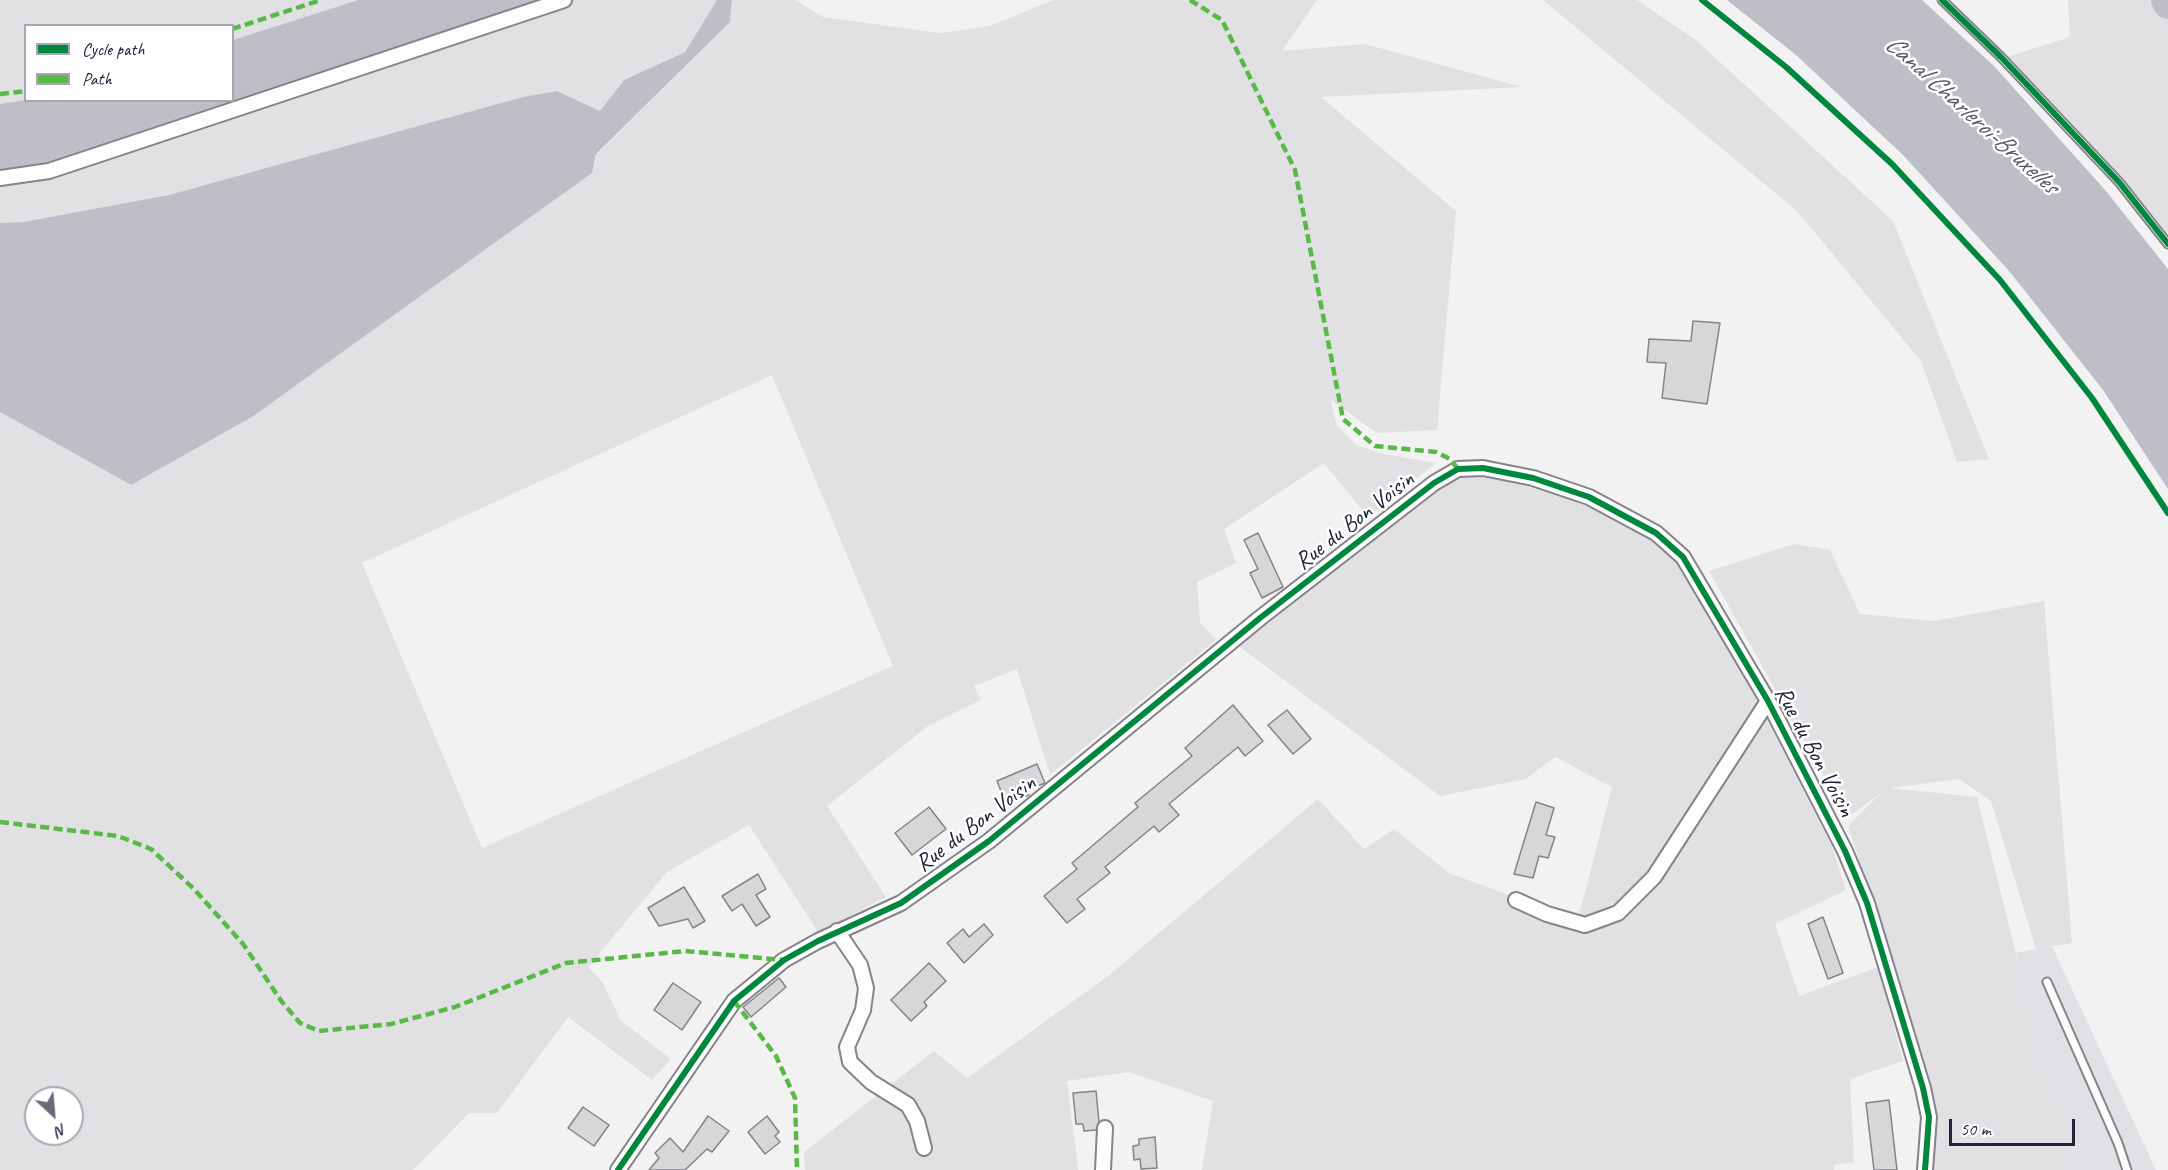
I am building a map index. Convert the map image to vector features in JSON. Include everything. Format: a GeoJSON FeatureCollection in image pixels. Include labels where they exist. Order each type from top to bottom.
{"type":"FeatureCollection","features":[{"type":"Feature","properties":{"kind":"street"},"geometry":{"type":"LineString","coordinates":[[0,178],[49,171],[564,0]]}},
{"type":"Feature","properties":{"kind":"street","name":"Rue du Bon Voisin"},"geometry":{"type":"LineString","coordinates":[[618,1170],[734,1001],[784,960],[837,931],[901,903],[988,841],[1260,618],[1434,483],[1458,469],[1483,468],[1544,482],[1589,497],[1656,533],[1683,557],[1768,701],[1845,851],[1867,903],[1923,1088],[1929,1117],[1925,1170]]}},
{"type":"Feature","properties":{"kind":"street"},"geometry":{"type":"LineString","coordinates":[[1516,900],[1547,914],[1585,925],[1618,913],[1654,877],[1768,701]]}},
{"type":"Feature","properties":{"kind":"street"},"geometry":{"type":"LineString","coordinates":[[837,931],[860,965],[866,988],[863,1010],[847,1047],[850,1062],[871,1082],[908,1105],[917,1121],[924,1148]]}},
{"type":"Feature","properties":{"kind":"street"},"geometry":{"type":"LineString","coordinates":[[1103,1170],[1105,1128]]}},
{"type":"Feature","properties":{"kind":"lane"},"geometry":{"type":"LineString","coordinates":[[1942,0],[2001,57],[2119,182],[2168,244]]}},
{"type":"Feature","properties":{"kind":"lane"},"geometry":{"type":"LineString","coordinates":[[2047,982],[2118,1143],[2127,1170]]}},
{"type":"Feature","properties":{"kind":"shaded area"},"geometry":{"type":"Polygon","coordinates":[[[0,0],[358,0],[234,40],[234,24],[24,24],[24,100],[0,104],[0,0]]]}},
{"type":"Feature","properties":{"kind":"shaded area"},"geometry":{"type":"Polygon","coordinates":[[[541,0],[717,0],[685,52],[624,80],[600,111],[557,91],[169,195],[23,222],[0,223],[0,169],[48,165],[278,90],[541,0]]]}},
{"type":"Feature","properties":{"kind":"shaded area"},"geometry":{"type":"Polygon","coordinates":[[[732,0],[795,0],[823,17],[940,33],[990,26],[1053,0],[1317,0],[1282,51],[1365,44],[1522,87],[1321,97],[1456,211],[1437,430],[1377,433],[1331,400],[1336,424],[1356,445],[1384,454],[1436,463],[1368,517],[1324,463],[1224,529],[1236,563],[1197,582],[1200,622],[1216,640],[1050,775],[1017,669],[974,686],[981,700],[928,726],[827,806],[886,897],[818,932],[749,825],[667,872],[588,967],[603,983],[621,1021],[671,1059],[652,1080],[568,1017],[497,1113],[469,1113],[413,1170],[0,1170],[0,412],[131,485],[252,417],[592,173],[596,155],[730,22],[732,0]],[[772,375],[362,563],[482,848],[893,666],[772,375]]]}},
{"type":"Feature","properties":{"kind":"shaded area"},"geometry":{"type":"Polygon","coordinates":[[[1543,0],[1637,0],[1696,40],[1893,221],[1989,459],[1957,462],[1921,361],[1797,211],[1543,0]]]}},
{"type":"Feature","properties":{"kind":"shaded area"},"geometry":{"type":"Polygon","coordinates":[[[2068,0],[2168,0],[2168,246],[2007,57],[2070,37],[2068,0]]]}},
{"type":"Feature","properties":{"kind":"shaded area"},"geometry":{"type":"Polygon","coordinates":[[[1473,474],[1556,493],[1643,531],[1686,568],[1712,612],[1833,849],[1846,890],[1775,924],[1799,996],[1878,967],[1903,1061],[1850,1079],[1854,1162],[1834,1165],[1834,1170],[1202,1170],[1213,1101],[1129,1072],[1067,1081],[1078,1170],[805,1170],[804,1152],[934,1051],[967,1078],[1108,976],[1318,799],[1364,849],[1394,829],[1449,873],[1509,895],[1514,905],[1575,931],[1612,787],[1555,757],[1526,779],[1440,796],[1236,644],[1456,478],[1473,474]]]}},
{"type":"Feature","properties":{"kind":"shaded area"},"geometry":{"type":"Polygon","coordinates":[[[1794,544],[1830,550],[1860,614],[1934,621],[2044,601],[2072,943],[2036,949],[1991,801],[1959,779],[1890,788],[1977,797],[2044,1067],[2084,1157],[2064,1167],[2065,1170],[1932,1170],[1934,1103],[1891,956],[1848,826],[1881,793],[1847,818],[1709,571],[1794,544]]]}},
{"type":"Feature","properties":{"kind":"shaded area"},"geometry":{"type":"Polygon","coordinates":[[[2052,946],[2156,1170],[2065,1170],[2064,1167],[2084,1157],[2044,1067],[2016,953],[2052,946]]]}},
{"type":"Feature","properties":{"kind":"water"},"geometry":{"type":"Polygon","coordinates":[[[358,0],[541,0],[278,90],[48,165],[0,169],[0,104],[24,100],[24,102],[234,102],[234,40],[358,0]]]}},
{"type":"Feature","properties":{"kind":"water"},"geometry":{"type":"Polygon","coordinates":[[[717,0],[732,0],[730,22],[596,154],[592,173],[252,417],[131,485],[0,412],[0,223],[23,222],[169,195],[523,97],[557,91],[600,111],[624,80],[685,52],[717,0]]]}},
{"type":"Feature","properties":{"kind":"water","name":"Canal Charleroi-Bruxelles"},"geometry":{"type":"Polygon","coordinates":[[[1727,0],[1922,0],[1994,66],[2106,191],[2168,269],[2168,489],[2103,390],[2010,272],[1903,155],[1796,55],[1727,0]]]}},
{"type":"Feature","properties":{"kind":"building"},"geometry":{"type":"Polygon","coordinates":[[[1693,321],[1720,323],[1707,404],[1662,398],[1666,363],[1647,362],[1649,339],[1691,341],[1693,321]]]}},
{"type":"Feature","properties":{"kind":"building"},"geometry":{"type":"Polygon","coordinates":[[[1258,533],[1283,587],[1262,598],[1250,573],[1258,569],[1244,540],[1258,533]]]}},
{"type":"Feature","properties":{"kind":"building"},"geometry":{"type":"Polygon","coordinates":[[[1233,705],[1263,741],[1245,756],[1238,747],[1169,804],[1179,815],[1159,832],[1154,826],[1105,867],[1110,873],[1077,899],[1085,909],[1067,923],[1044,896],[1077,869],[1072,863],[1138,807],[1135,803],[1192,756],[1185,748],[1233,705]]]}},
{"type":"Feature","properties":{"kind":"building"},"geometry":{"type":"Polygon","coordinates":[[[1287,710],[1311,739],[1293,754],[1268,725],[1287,710]]]}},
{"type":"Feature","properties":{"kind":"building"},"geometry":{"type":"Polygon","coordinates":[[[1037,764],[1045,783],[1027,790],[1029,795],[1006,804],[997,781],[1037,764]]]}},
{"type":"Feature","properties":{"kind":"building"},"geometry":{"type":"Polygon","coordinates":[[[1536,802],[1554,808],[1546,835],[1555,837],[1548,858],[1539,856],[1533,878],[1514,874],[1536,802]]]}},
{"type":"Feature","properties":{"kind":"building"},"geometry":{"type":"Polygon","coordinates":[[[929,807],[946,829],[912,855],[895,833],[929,807]]]}},
{"type":"Feature","properties":{"kind":"building"},"geometry":{"type":"Polygon","coordinates":[[[758,874],[766,889],[756,895],[770,917],[756,926],[742,904],[732,911],[722,896],[758,874]]]}},
{"type":"Feature","properties":{"kind":"building"},"geometry":{"type":"Polygon","coordinates":[[[684,887],[705,921],[693,928],[688,919],[659,926],[648,908],[684,887]]]}},
{"type":"Feature","properties":{"kind":"building"},"geometry":{"type":"Polygon","coordinates":[[[1823,917],[1843,973],[1828,979],[1808,924],[1823,917]]]}},
{"type":"Feature","properties":{"kind":"building"},"geometry":{"type":"Polygon","coordinates":[[[984,924],[993,935],[964,963],[947,943],[963,929],[969,937],[984,924]]]}},
{"type":"Feature","properties":{"kind":"building"},"geometry":{"type":"Polygon","coordinates":[[[929,963],[946,981],[924,1002],[927,1006],[911,1021],[891,1000],[929,963]]]}},
{"type":"Feature","properties":{"kind":"building"},"geometry":{"type":"Polygon","coordinates":[[[779,978],[786,987],[751,1017],[743,1007],[779,978]]]}},
{"type":"Feature","properties":{"kind":"building"},"geometry":{"type":"Polygon","coordinates":[[[673,983],[701,1002],[682,1030],[654,1010],[673,983]]]}},
{"type":"Feature","properties":{"kind":"building"},"geometry":{"type":"Polygon","coordinates":[[[1096,1091],[1099,1122],[1096,1130],[1084,1131],[1083,1124],[1076,1124],[1073,1093],[1096,1091]]]}},
{"type":"Feature","properties":{"kind":"building"},"geometry":{"type":"Polygon","coordinates":[[[1889,1100],[1897,1170],[1874,1170],[1866,1103],[1889,1100]]]}},
{"type":"Feature","properties":{"kind":"building"},"geometry":{"type":"Polygon","coordinates":[[[583,1107],[609,1125],[594,1146],[568,1128],[583,1107]]]}},
{"type":"Feature","properties":{"kind":"building"},"geometry":{"type":"Polygon","coordinates":[[[708,1116],[729,1131],[712,1152],[707,1149],[685,1170],[649,1170],[659,1158],[655,1153],[670,1138],[683,1152],[708,1116]]]}},
{"type":"Feature","properties":{"kind":"building"},"geometry":{"type":"Polygon","coordinates":[[[767,1116],[779,1132],[775,1136],[780,1142],[765,1154],[748,1132],[767,1116]]]}},
{"type":"Feature","properties":{"kind":"building"},"geometry":{"type":"Polygon","coordinates":[[[1155,1137],[1157,1168],[1141,1169],[1140,1159],[1134,1160],[1133,1146],[1139,1145],[1139,1139],[1155,1137]]]}},
{"type":"Feature","properties":{"kind":"waterway"},"geometry":{"type":"LineString","coordinates":[[2166,0],[2168,4]]}},
{"type":"Feature","properties":{"kind":"marked path"},"geometry":{"type":"LineString","coordinates":[[234,28],[321,0]]}},
{"type":"Feature","properties":{"kind":"marked path"},"geometry":{"type":"LineString","coordinates":[[1190,0],[1222,20],[1295,170],[1343,419],[1375,446],[1436,452],[1450,459],[1458,469]]}},
{"type":"Feature","properties":{"kind":"marked path"},"geometry":{"type":"LineString","coordinates":[[0,94],[24,91]]}},
{"type":"Feature","properties":{"kind":"marked path"},"geometry":{"type":"LineString","coordinates":[[0,822],[118,836],[151,849],[194,889],[243,944],[282,1002],[300,1023],[319,1031],[391,1024],[455,1007],[566,963],[685,951],[784,960]]}},
{"type":"Feature","properties":{"kind":"marked path"},"geometry":{"type":"LineString","coordinates":[[734,1001],[776,1056],[795,1098],[797,1170]]}},
{"type":"Feature","properties":{"kind":"cycle path"},"geometry":{"type":"LineString","coordinates":[[1702,0],[1786,67],[1892,164],[2000,280],[2092,398],[2168,513]]}},
{"type":"Feature","properties":{"kind":"cycle path"},"geometry":{"type":"LineString","coordinates":[[1942,0],[2001,57],[2119,182],[2168,244]]}},
{"type":"Feature","properties":{"kind":"cycle path"},"geometry":{"type":"LineString","coordinates":[[618,1170],[734,1001],[784,960],[818,941],[901,903],[989,841],[1260,618],[1434,483],[1458,469],[1483,468],[1533,478],[1589,497],[1656,533],[1683,557],[1768,701],[1845,851],[1867,903],[1923,1088],[1929,1117],[1925,1170]]}}]}
